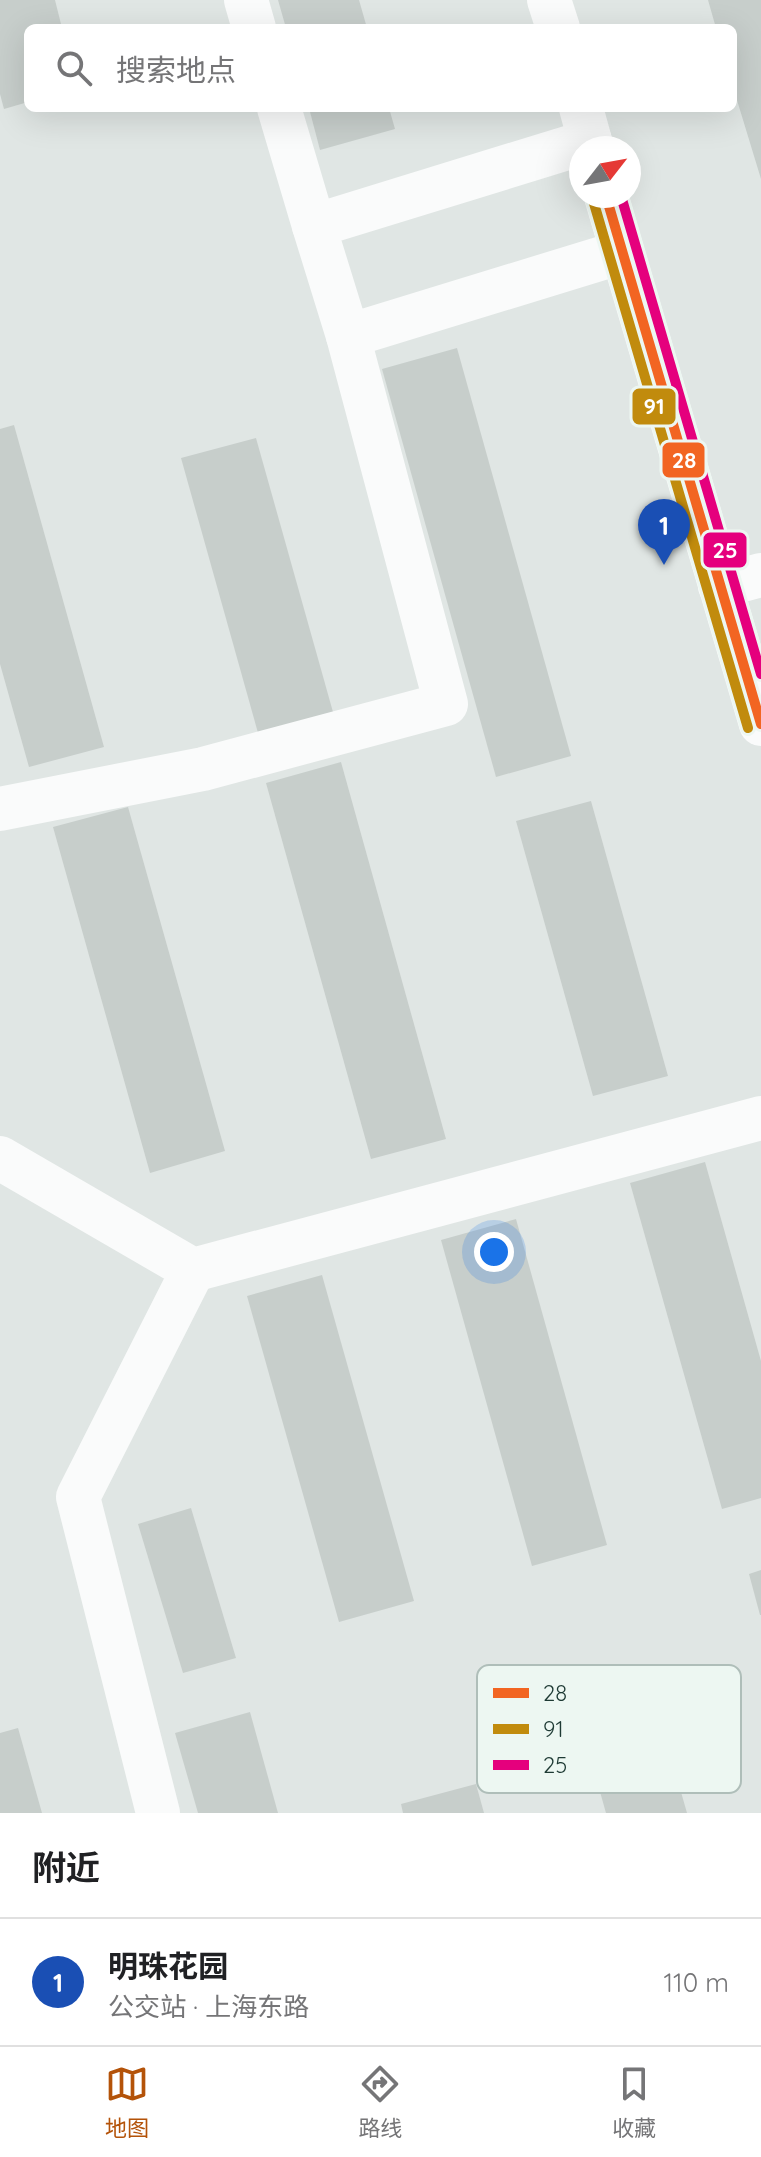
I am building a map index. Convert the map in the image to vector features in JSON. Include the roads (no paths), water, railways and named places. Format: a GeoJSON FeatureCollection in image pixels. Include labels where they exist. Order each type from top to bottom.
{"type":"FeatureCollection","features":[{"type":"Feature","properties":{"kind":"street"},"geometry":{"type":"LineString","coordinates":[[246,0],[253,24]]}},
{"type":"Feature","properties":{"kind":"street"},"geometry":{"type":"LineString","coordinates":[[549,0],[557,24]]}},
{"type":"Feature","properties":{"kind":"street"},"geometry":{"type":"LineString","coordinates":[[0,809],[203,769],[446,704],[348,336],[280,112]]}},
{"type":"Feature","properties":{"kind":"street"},"geometry":{"type":"LineString","coordinates":[[314,226],[588,132]]}},
{"type":"Feature","properties":{"kind":"street"},"geometry":{"type":"LineString","coordinates":[[609,208],[622,252],[740,580],[761,724]]}},
{"type":"Feature","properties":{"kind":"street"},"geometry":{"type":"LineString","coordinates":[[348,336],[622,252]]}},
{"type":"Feature","properties":{"kind":"street"},"geometry":{"type":"LineString","coordinates":[[0,1158],[193,1270],[761,1118]]}},
{"type":"Feature","properties":{"kind":"street"},"geometry":{"type":"LineString","coordinates":[[158,1813],[78,1497],[193,1270]]}},
{"type":"Feature","properties":{"kind":"place","name":"明珠花园"},"geometry":{"type":"Point","coordinates":[664,565]}}]}
